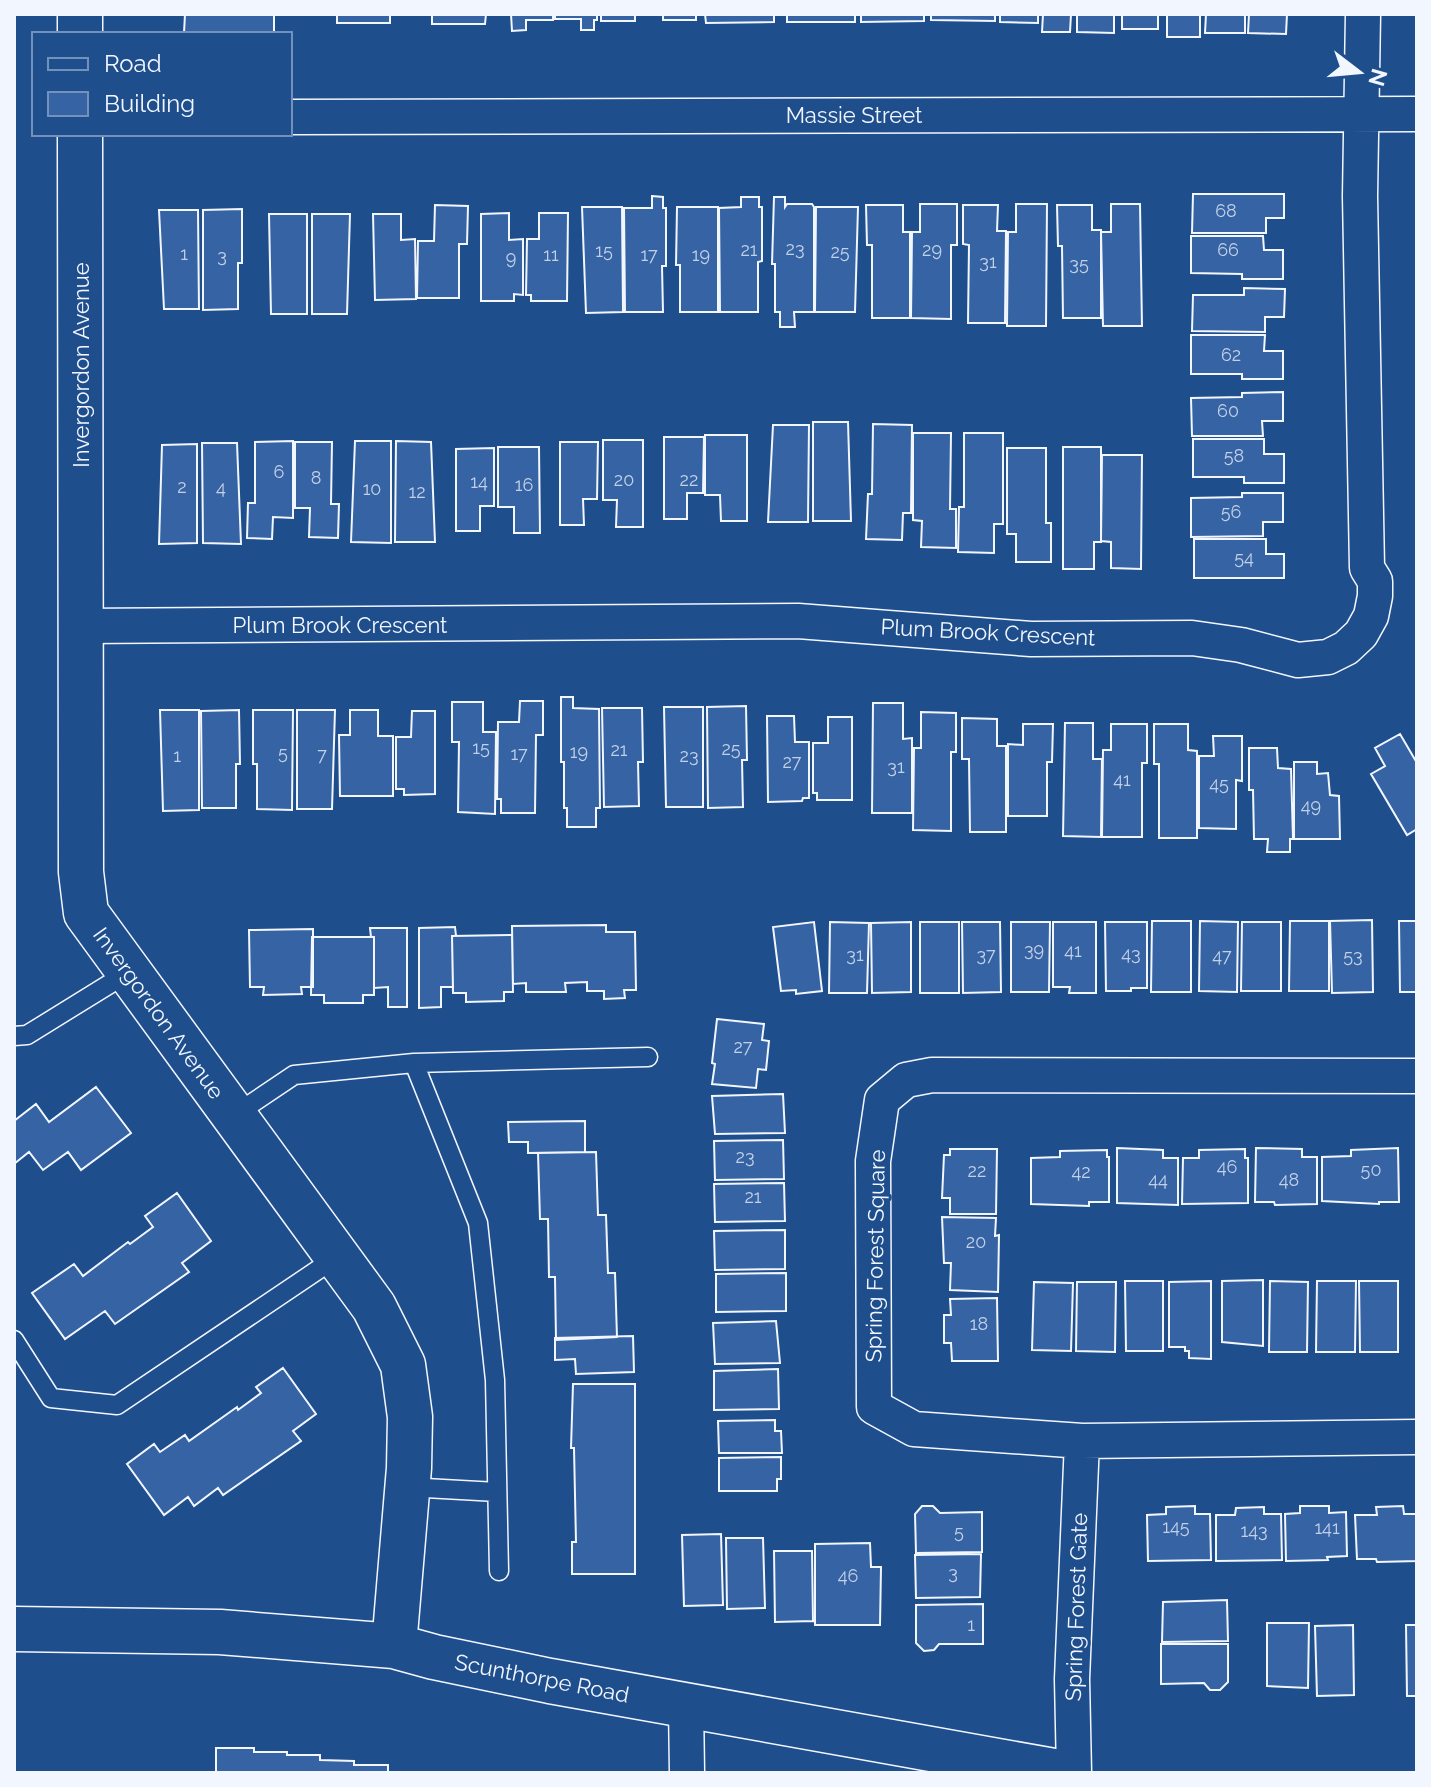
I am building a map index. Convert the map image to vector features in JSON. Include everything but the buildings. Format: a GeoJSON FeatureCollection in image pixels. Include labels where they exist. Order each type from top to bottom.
{"type":"FeatureCollection","features":[{"type":"Feature","properties":{"kind":"street","name":"Plum Brook Crescent"},"geometry":{"type":"LineString","coordinates":[[81,626],[798,621],[1031,639],[1192,638],[1241,645],[1298,660],[1328,657],[1346,648],[1361,634],[1371,616],[1375,596],[1375,581],[1367,568],[1360,196],[1363,14]]}},
{"type":"Feature","properties":{"kind":"street","name":"Massie Street"},"geometry":{"type":"LineString","coordinates":[[292,117],[1417,114]]}},
{"type":"Feature","properties":{"kind":"street","name":"Invergordon Avenue"},"geometry":{"type":"LineString","coordinates":[[80,136],[81,872],[86,913],[374,1307],[403,1365],[410,1417],[394,1646]]}},
{"type":"Feature","properties":{"kind":"street","name":"Spring Forest Square"},"geometry":{"type":"LineString","coordinates":[[1417,1076],[932,1075],[906,1080],[882,1100],[873,1161],[874,1407],[914,1429],[1082,1441],[1417,1437]]}},
{"type":"Feature","properties":{"kind":"street","name":"Spring Forest Gate"},"geometry":{"type":"LineString","coordinates":[[1074,1773],[1072,1679],[1082,1441]]}},
{"type":"Feature","properties":{"kind":"street","name":"Scunthorpe Road"},"geometry":{"type":"LineString","coordinates":[[14,1629],[220,1632],[394,1646],[512,1674],[1065,1773]]}},
{"type":"Feature","properties":{"kind":"street"},"geometry":{"type":"LineString","coordinates":[[686,1705],[687,1773]]}},
{"type":"Feature","properties":{"kind":"lane"},"geometry":{"type":"LineString","coordinates":[[14,1036],[27,1035],[129,972]]}},
{"type":"Feature","properties":{"kind":"lane"},"geometry":{"type":"LineString","coordinates":[[233,1116],[294,1075],[414,1063],[648,1057]]}},
{"type":"Feature","properties":{"kind":"lane"},"geometry":{"type":"LineString","coordinates":[[414,1063],[478,1223],[495,1380],[499,1571]]}},
{"type":"Feature","properties":{"kind":"lane"},"geometry":{"type":"LineString","coordinates":[[14,1340],[51,1398],[117,1405],[337,1257]]}},
{"type":"Feature","properties":{"kind":"lane"},"geometry":{"type":"LineString","coordinates":[[407,1487],[497,1492]]}}]}
